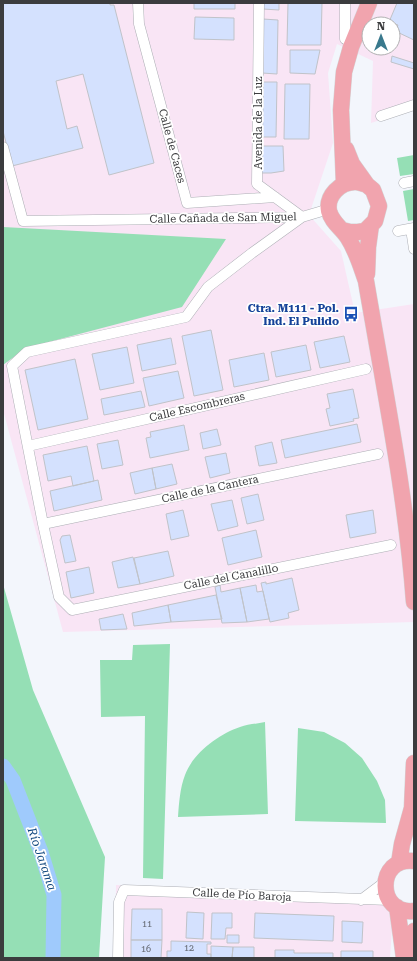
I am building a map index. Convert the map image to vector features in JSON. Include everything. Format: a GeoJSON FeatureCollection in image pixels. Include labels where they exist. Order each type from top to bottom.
{"type":"FeatureCollection","features":[{"type":"Feature","properties":{"kind":"main road"},"geometry":{"type":"LineString","coordinates":[[344,184],[341,110],[344,72],[351,47],[369,3]]}},
{"type":"Feature","properties":{"kind":"main road"},"geometry":{"type":"LineString","coordinates":[[342,230],[350,232],[365,231],[371,226],[377,217],[379,206],[373,190],[367,185],[352,164],[343,142]]}},
{"type":"Feature","properties":{"kind":"main road"},"geometry":{"type":"LineString","coordinates":[[367,185],[355,182],[344,184],[332,195],[329,202],[329,209],[336,225],[342,230],[354,249],[366,281],[404,505],[411,558],[414,602]]}},
{"type":"Feature","properties":{"kind":"main road"},"geometry":{"type":"LineString","coordinates":[[366,281],[371,226]]}},
{"type":"Feature","properties":{"kind":"main road"},"geometry":{"type":"LineString","coordinates":[[404,958],[393,904],[385,889],[385,882],[390,870],[406,862],[402,844],[413,813],[414,763]]}},
{"type":"Feature","properties":{"kind":"main road"},"geometry":{"type":"LineString","coordinates":[[393,904],[405,911],[414,911]]}},
{"type":"Feature","properties":{"kind":"main road"},"geometry":{"type":"LineString","coordinates":[[408,958],[414,931]]}},
{"type":"Feature","properties":{"kind":"street","name":"Calle de Caces"},"geometry":{"type":"LineString","coordinates":[[138,3],[139,24],[187,203],[275,197]]}},
{"type":"Feature","properties":{"kind":"street","name":"Avenida de la Luz"},"geometry":{"type":"LineString","coordinates":[[259,3],[257,184],[302,216]]}},
{"type":"Feature","properties":{"kind":"street"},"geometry":{"type":"LineString","coordinates":[[345,3],[345,38]]}},
{"type":"Feature","properties":{"kind":"street"},"geometry":{"type":"LineString","coordinates":[[380,116],[414,105]]}},
{"type":"Feature","properties":{"kind":"street","name":"Calle Cañada de San Miguel"},"geometry":{"type":"LineString","coordinates":[[3,147],[23,221],[302,216]]}},
{"type":"Feature","properties":{"kind":"street"},"geometry":{"type":"LineString","coordinates":[[302,216],[329,209]]}},
{"type":"Feature","properties":{"kind":"street","name":"Calle Cañada de San Miguel"},"geometry":{"type":"LineString","coordinates":[[28,446],[12,366],[27,352],[186,317],[208,287],[302,216]]}},
{"type":"Feature","properties":{"kind":"street"},"geometry":{"type":"LineString","coordinates":[[398,231],[412,229],[414,249]]}},
{"type":"Feature","properties":{"kind":"street","name":"Calle Escombreras"},"geometry":{"type":"LineString","coordinates":[[28,446],[366,369]]}},
{"type":"Feature","properties":{"kind":"street"},"geometry":{"type":"LineString","coordinates":[[28,446],[43,524]]}},
{"type":"Feature","properties":{"kind":"street","name":"Calle de la Cantera"},"geometry":{"type":"LineString","coordinates":[[43,524],[378,454]]}},
{"type":"Feature","properties":{"kind":"street","name":"Calle del Canalillo"},"geometry":{"type":"LineString","coordinates":[[43,524],[60,597],[72,610],[391,545]]}},
{"type":"Feature","properties":{"kind":"street"},"geometry":{"type":"LineString","coordinates":[[360,900],[385,882]]}},
{"type":"Feature","properties":{"kind":"street","name":"Calle de Pío Baroja"},"geometry":{"type":"LineString","coordinates":[[118,958],[119,902],[124,890],[360,900],[393,904]]}},
{"type":"Feature","properties":{"kind":"shaded area"},"geometry":{"type":"Polygon","coordinates":[[[3,3],[414,3],[414,109],[371,123],[373,61],[362,56],[401,56],[401,16],[361,16],[361,55],[337,44],[328,73],[333,143],[309,215],[341,251],[355,313],[414,304],[414,622],[63,632],[3,410],[3,3]]]}},
{"type":"Feature","properties":{"kind":"shaded area"},"geometry":{"type":"Polygon","coordinates":[[[116,885],[382,895],[393,913],[390,958],[115,958],[116,885]]]}},
{"type":"Feature","properties":{"kind":"green space"},"geometry":{"type":"Polygon","coordinates":[[[414,155],[414,174],[400,176],[397,158],[414,155]]]}},
{"type":"Feature","properties":{"kind":"green space"},"geometry":{"type":"Polygon","coordinates":[[[414,189],[414,220],[408,221],[403,191],[414,189]]]}},
{"type":"Feature","properties":{"kind":"green space"},"geometry":{"type":"Polygon","coordinates":[[[3,227],[226,239],[182,307],[26,348],[3,365],[3,227]]]}},
{"type":"Feature","properties":{"kind":"green space"},"geometry":{"type":"Polygon","coordinates":[[[3,584],[33,690],[105,857],[99,958],[3,958],[3,584]]]}},
{"type":"Feature","properties":{"kind":"green space"},"geometry":{"type":"Polygon","coordinates":[[[170,644],[163,879],[143,878],[145,716],[101,717],[100,660],[132,660],[133,645],[170,644]]]}},
{"type":"Feature","properties":{"kind":"green space"},"geometry":{"type":"Polygon","coordinates":[[[265,722],[268,814],[178,817],[183,780],[189,767],[200,752],[215,739],[232,730],[246,725],[265,722]]]}},
{"type":"Feature","properties":{"kind":"green space"},"geometry":{"type":"Polygon","coordinates":[[[298,728],[324,732],[345,743],[362,758],[377,781],[385,800],[386,823],[295,821],[298,728]]]}},
{"type":"Feature","properties":{"kind":"building"},"geometry":{"type":"Polygon","coordinates":[[[3,3],[110,3],[110,5],[114,5],[154,163],[109,175],[83,74],[56,81],[67,129],[77,126],[83,148],[12,166],[3,131],[3,3]]]}},
{"type":"Feature","properties":{"kind":"building"},"geometry":{"type":"Polygon","coordinates":[[[194,3],[235,3],[235,9],[194,9],[194,3]]]}},
{"type":"Feature","properties":{"kind":"building"},"geometry":{"type":"Polygon","coordinates":[[[264,3],[279,3],[279,10],[263,9],[264,3]]]}},
{"type":"Feature","properties":{"kind":"building"},"geometry":{"type":"Polygon","coordinates":[[[288,3],[322,3],[321,45],[287,45],[288,3]]]}},
{"type":"Feature","properties":{"kind":"building"},"geometry":{"type":"Polygon","coordinates":[[[397,3],[414,3],[414,40],[401,34],[401,16],[392,16],[397,3]]]}},
{"type":"Feature","properties":{"kind":"building"},"geometry":{"type":"Polygon","coordinates":[[[195,17],[234,18],[234,40],[194,39],[195,17]]]}},
{"type":"Feature","properties":{"kind":"building"},"geometry":{"type":"Polygon","coordinates":[[[263,19],[278,20],[277,74],[262,73],[263,19]]]}},
{"type":"Feature","properties":{"kind":"building"},"geometry":{"type":"Polygon","coordinates":[[[290,50],[320,50],[315,74],[290,73],[290,50]]]}},
{"type":"Feature","properties":{"kind":"building"},"geometry":{"type":"Polygon","coordinates":[[[392,56],[414,63],[414,69],[391,62],[392,56]]]}},
{"type":"Feature","properties":{"kind":"building"},"geometry":{"type":"Polygon","coordinates":[[[262,82],[277,82],[276,137],[261,137],[262,82]]]}},
{"type":"Feature","properties":{"kind":"building"},"geometry":{"type":"Polygon","coordinates":[[[285,84],[310,84],[309,139],[284,139],[285,84]]]}},
{"type":"Feature","properties":{"kind":"building"},"geometry":{"type":"Polygon","coordinates":[[[261,146],[283,146],[284,171],[261,173],[261,146]]]}},
{"type":"Feature","properties":{"kind":"building"},"geometry":{"type":"Polygon","coordinates":[[[211,330],[223,390],[194,396],[182,336],[211,330]]]}},
{"type":"Feature","properties":{"kind":"building"},"geometry":{"type":"Polygon","coordinates":[[[344,336],[350,362],[320,368],[314,342],[344,336]]]}},
{"type":"Feature","properties":{"kind":"building"},"geometry":{"type":"Polygon","coordinates":[[[171,338],[176,364],[142,371],[137,345],[171,338]]]}},
{"type":"Feature","properties":{"kind":"building"},"geometry":{"type":"Polygon","coordinates":[[[306,345],[311,370],[276,377],[271,352],[306,345]]]}},
{"type":"Feature","properties":{"kind":"building"},"geometry":{"type":"Polygon","coordinates":[[[127,347],[134,383],[100,390],[92,354],[127,347]]]}},
{"type":"Feature","properties":{"kind":"building"},"geometry":{"type":"Polygon","coordinates":[[[264,353],[269,380],[234,387],[229,360],[264,353]]]}},
{"type":"Feature","properties":{"kind":"building"},"geometry":{"type":"Polygon","coordinates":[[[75,359],[88,419],[38,430],[25,370],[75,359]]]}},
{"type":"Feature","properties":{"kind":"building"},"geometry":{"type":"Polygon","coordinates":[[[178,371],[184,398],[149,406],[143,378],[178,371]]]}},
{"type":"Feature","properties":{"kind":"building"},"geometry":{"type":"Polygon","coordinates":[[[353,389],[359,418],[353,419],[354,421],[330,426],[326,409],[330,408],[327,394],[353,389]]]}},
{"type":"Feature","properties":{"kind":"building"},"geometry":{"type":"Polygon","coordinates":[[[141,391],[145,407],[104,415],[101,399],[141,391]]]}},
{"type":"Feature","properties":{"kind":"building"},"geometry":{"type":"Polygon","coordinates":[[[357,424],[361,442],[285,458],[281,440],[357,424]]]}},
{"type":"Feature","properties":{"kind":"building"},"geometry":{"type":"Polygon","coordinates":[[[184,425],[189,450],[150,458],[146,438],[151,437],[150,432],[184,425]]]}},
{"type":"Feature","properties":{"kind":"building"},"geometry":{"type":"Polygon","coordinates":[[[217,429],[221,445],[203,449],[200,433],[217,429]]]}},
{"type":"Feature","properties":{"kind":"building"},"geometry":{"type":"Polygon","coordinates":[[[118,440],[123,465],[102,469],[97,444],[118,440]]]}},
{"type":"Feature","properties":{"kind":"building"},"geometry":{"type":"Polygon","coordinates":[[[272,442],[277,463],[259,466],[255,446],[272,442]]]}},
{"type":"Feature","properties":{"kind":"building"},"geometry":{"type":"Polygon","coordinates":[[[87,446],[94,481],[73,486],[71,476],[48,481],[43,455],[87,446]]]}},
{"type":"Feature","properties":{"kind":"building"},"geometry":{"type":"Polygon","coordinates":[[[226,453],[230,473],[210,478],[205,457],[226,453]]]}},
{"type":"Feature","properties":{"kind":"building"},"geometry":{"type":"Polygon","coordinates":[[[172,464],[177,484],[156,489],[152,468],[172,464]]]}},
{"type":"Feature","properties":{"kind":"building"},"geometry":{"type":"Polygon","coordinates":[[[152,468],[156,489],[135,494],[130,473],[152,468]]]}},
{"type":"Feature","properties":{"kind":"building"},"geometry":{"type":"Polygon","coordinates":[[[98,480],[102,500],[54,511],[50,491],[98,480]]]}},
{"type":"Feature","properties":{"kind":"building"},"geometry":{"type":"Polygon","coordinates":[[[258,494],[264,520],[247,524],[241,498],[258,494]]]}},
{"type":"Feature","properties":{"kind":"building"},"geometry":{"type":"Polygon","coordinates":[[[232,500],[238,526],[218,531],[211,504],[232,500]]]}},
{"type":"Feature","properties":{"kind":"building"},"geometry":{"type":"Polygon","coordinates":[[[183,510],[189,536],[171,540],[166,514],[183,510]]]}},
{"type":"Feature","properties":{"kind":"building"},"geometry":{"type":"Polygon","coordinates":[[[373,510],[376,533],[350,538],[346,515],[373,510]]]}},
{"type":"Feature","properties":{"kind":"building"},"geometry":{"type":"Polygon","coordinates":[[[256,530],[262,557],[228,565],[222,538],[256,530]]]}},
{"type":"Feature","properties":{"kind":"building"},"geometry":{"type":"Polygon","coordinates":[[[70,535],[76,561],[65,563],[60,540],[62,536],[70,535]]]}},
{"type":"Feature","properties":{"kind":"building"},"geometry":{"type":"Polygon","coordinates":[[[168,551],[174,576],[140,584],[134,558],[168,551]]]}},
{"type":"Feature","properties":{"kind":"building"},"geometry":{"type":"Polygon","coordinates":[[[133,557],[140,584],[118,588],[112,562],[133,557]]]}},
{"type":"Feature","properties":{"kind":"building"},"geometry":{"type":"Polygon","coordinates":[[[89,567],[94,593],[71,598],[66,572],[89,567]]]}},
{"type":"Feature","properties":{"kind":"building"},"geometry":{"type":"Polygon","coordinates":[[[292,578],[299,610],[288,613],[289,618],[270,622],[261,583],[266,582],[266,584],[292,578]]]}},
{"type":"Feature","properties":{"kind":"building"},"geometry":{"type":"Polygon","coordinates":[[[220,585],[221,592],[240,588],[247,622],[222,623],[215,587],[220,585]]]}},
{"type":"Feature","properties":{"kind":"building"},"geometry":{"type":"Polygon","coordinates":[[[256,585],[257,592],[263,591],[269,619],[247,622],[240,588],[256,585]]]}},
{"type":"Feature","properties":{"kind":"building"},"geometry":{"type":"Polygon","coordinates":[[[216,595],[222,619],[171,622],[168,605],[216,595]]]}},
{"type":"Feature","properties":{"kind":"building"},"geometry":{"type":"Polygon","coordinates":[[[168,605],[171,622],[134,626],[132,613],[168,605]]]}},
{"type":"Feature","properties":{"kind":"building"},"geometry":{"type":"Polygon","coordinates":[[[123,614],[127,629],[101,630],[99,619],[123,614]]]}},
{"type":"Feature","properties":{"kind":"building"},"geometry":{"type":"Polygon","coordinates":[[[132,909],[162,909],[162,940],[131,940],[132,909]]]}},
{"type":"Feature","properties":{"kind":"building"},"geometry":{"type":"Polygon","coordinates":[[[187,912],[204,913],[203,939],[186,938],[187,912]]]}},
{"type":"Feature","properties":{"kind":"building"},"geometry":{"type":"Polygon","coordinates":[[[212,913],[232,913],[232,928],[226,928],[225,939],[211,939],[212,913]]]}},
{"type":"Feature","properties":{"kind":"building"},"geometry":{"type":"Polygon","coordinates":[[[255,913],[334,916],[333,941],[254,938],[255,913]]]}},
{"type":"Feature","properties":{"kind":"building"},"geometry":{"type":"Polygon","coordinates":[[[342,921],[363,922],[362,943],[342,942],[342,921]]]}},
{"type":"Feature","properties":{"kind":"building"},"geometry":{"type":"Polygon","coordinates":[[[227,935],[239,935],[239,943],[227,943],[227,935]]]}},
{"type":"Feature","properties":{"kind":"building"},"geometry":{"type":"Polygon","coordinates":[[[131,940],[162,940],[161,958],[131,958],[131,940]]]}},
{"type":"Feature","properties":{"kind":"building"},"geometry":{"type":"Polygon","coordinates":[[[171,941],[211,942],[211,944],[207,944],[207,954],[211,954],[211,958],[167,958],[167,951],[171,951],[171,941]]]}},
{"type":"Feature","properties":{"kind":"building"},"geometry":{"type":"Polygon","coordinates":[[[211,946],[233,947],[232,958],[211,958],[211,946]]]}},
{"type":"Feature","properties":{"kind":"building"},"geometry":{"type":"Polygon","coordinates":[[[233,947],[254,947],[254,958],[232,958],[233,947]]]}},
{"type":"Feature","properties":{"kind":"building"},"geometry":{"type":"Polygon","coordinates":[[[275,950],[294,950],[294,953],[333,953],[333,958],[275,958],[275,950]]]}},
{"type":"Feature","properties":{"kind":"building"},"geometry":{"type":"Polygon","coordinates":[[[341,951],[373,951],[373,958],[341,958],[341,951]]]}},
{"type":"Feature","properties":{"kind":"waterway","name":"Río Jarama"},"geometry":{"type":"LineString","coordinates":[[3,766],[13,780],[41,852],[54,895],[53,958]]}},
{"type":"Feature","properties":{"kind":"place","name":"Ctra. M111 - Pol. Ind. El Pulido"},"geometry":{"type":"Point","coordinates":[351,314]}}]}
